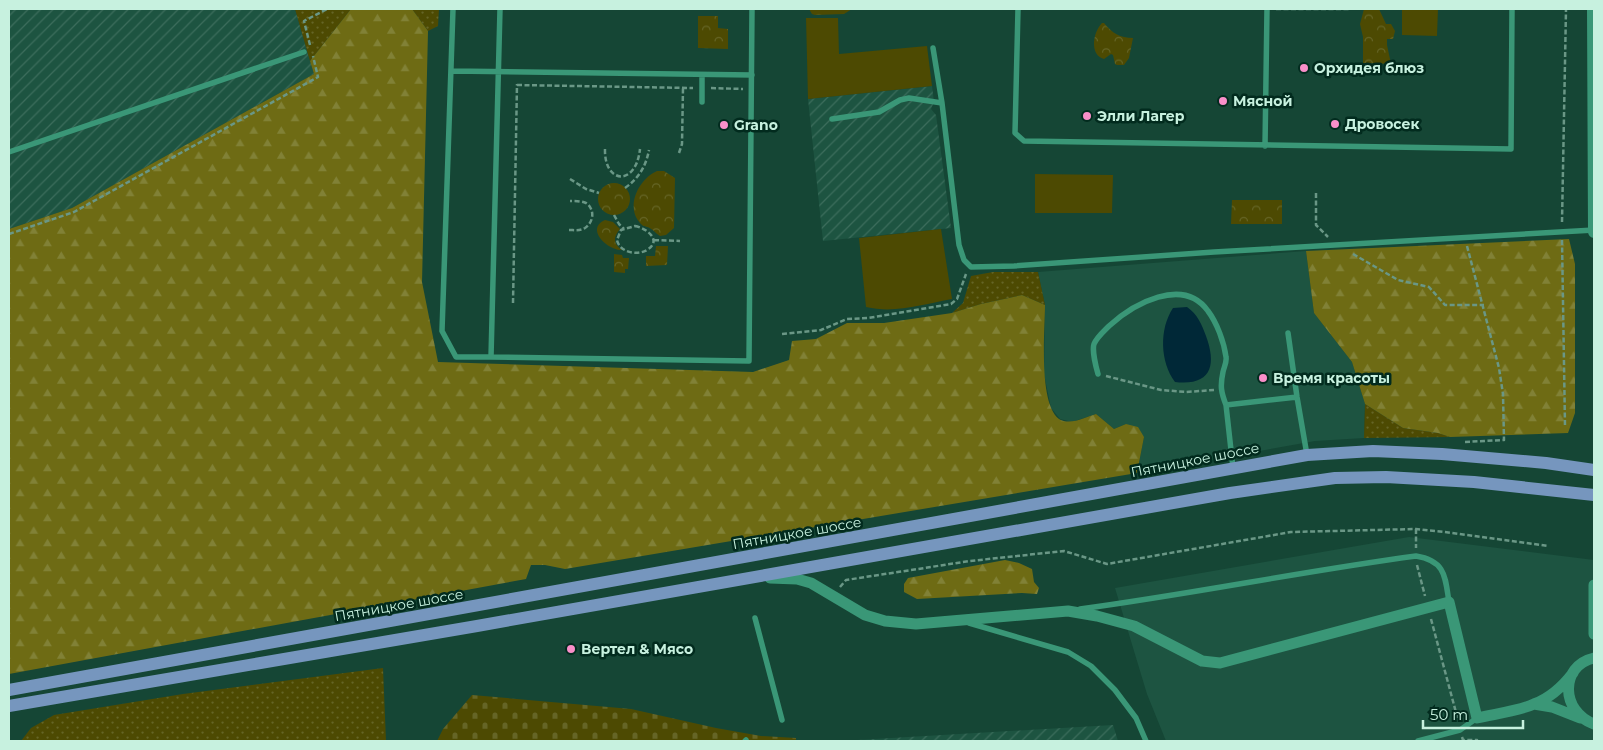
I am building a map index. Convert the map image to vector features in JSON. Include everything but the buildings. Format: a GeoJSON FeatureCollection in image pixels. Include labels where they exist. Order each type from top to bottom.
{"type":"FeatureCollection","features":[{"type":"Feature","properties":{"kind":"main road","name":"Пятницкое шоссе"},"geometry":{"type":"LineString","coordinates":[[9,690],[1307,455],[1373,451],[1442,454],[1546,463],[1594,470]]}},
{"type":"Feature","properties":{"kind":"main road"},"geometry":{"type":"LineString","coordinates":[[9,706],[467,628],[1230,493],[1335,478],[1386,477],[1474,482],[1594,495]]}},
{"type":"Feature","properties":{"kind":"street"},"geometry":{"type":"LineString","coordinates":[[1593,9],[1594,231]]}},
{"type":"Feature","properties":{"kind":"street"},"geometry":{"type":"LineString","coordinates":[[731,581],[797,578],[811,583],[865,615],[885,621],[916,624],[1068,611],[1097,616],[1134,626],[1202,661],[1220,663],[1449,602],[1477,718],[1534,704],[1564,685],[1580,664],[1594,658]]}},
{"type":"Feature","properties":{"kind":"street"},"geometry":{"type":"LineString","coordinates":[[1594,585],[1594,634]]}},
{"type":"Feature","properties":{"kind":"street"},"geometry":{"type":"LineString","coordinates":[[1574,673],[1569,683],[1568,694],[1571,704],[1577,714],[1590,723]]}},
{"type":"Feature","properties":{"kind":"street"},"geometry":{"type":"LineString","coordinates":[[1534,704],[1552,707],[1590,723]]}},
{"type":"Feature","properties":{"kind":"lane"},"geometry":{"type":"LineString","coordinates":[[452,9],[442,332],[456,357],[748,360],[752,9]]}},
{"type":"Feature","properties":{"kind":"lane"},"geometry":{"type":"LineString","coordinates":[[491,357],[500,9]]}},
{"type":"Feature","properties":{"kind":"lane"},"geometry":{"type":"LineString","coordinates":[[1018,9],[1016,133],[1024,141],[1511,149],[1512,9]]}},
{"type":"Feature","properties":{"kind":"lane"},"geometry":{"type":"LineString","coordinates":[[1264,146],[1266,9]]}},
{"type":"Feature","properties":{"kind":"lane"},"geometry":{"type":"LineString","coordinates":[[933,48],[942,104],[959,245],[964,260],[971,267],[1014,266],[1337,244],[1562,231],[1594,231]]}},
{"type":"Feature","properties":{"kind":"lane"},"geometry":{"type":"LineString","coordinates":[[9,152],[304,52]]}},
{"type":"Feature","properties":{"kind":"lane"},"geometry":{"type":"LineString","coordinates":[[451,71],[752,75]]}},
{"type":"Feature","properties":{"kind":"lane"},"geometry":{"type":"LineString","coordinates":[[702,75],[702,102]]}},
{"type":"Feature","properties":{"kind":"lane"},"geometry":{"type":"LineString","coordinates":[[832,119],[879,112],[900,100],[908,98],[942,104]]}},
{"type":"Feature","properties":{"kind":"lane"},"geometry":{"type":"LineString","coordinates":[[1098,374],[1093,345],[1099,335],[1119,317],[1138,305],[1156,297],[1190,296],[1200,302],[1209,312],[1219,332],[1226,358],[1220,390],[1226,405],[1233,468]]}},
{"type":"Feature","properties":{"kind":"lane"},"geometry":{"type":"LineString","coordinates":[[1288,333],[1307,455]]}},
{"type":"Feature","properties":{"kind":"lane"},"geometry":{"type":"LineString","coordinates":[[1226,405],[1297,397]]}},
{"type":"Feature","properties":{"kind":"lane"},"geometry":{"type":"LineString","coordinates":[[1068,611],[1148,600],[1338,567],[1416,556],[1434,561],[1440,567],[1446,579],[1449,602]]}},
{"type":"Feature","properties":{"kind":"lane"},"geometry":{"type":"LineString","coordinates":[[755,618],[782,720]]}},
{"type":"Feature","properties":{"kind":"lane"},"geometry":{"type":"LineString","coordinates":[[960,620],[1068,652],[1091,666],[1115,690],[1136,718],[1146,741]]}},
{"type":"Feature","properties":{"kind":"lane"},"geometry":{"type":"LineString","coordinates":[[1418,741],[1460,730],[1477,718]]}},
{"type":"Feature","properties":{"kind":"path"},"geometry":{"type":"LineString","coordinates":[[9,234],[74,212],[318,77],[304,21],[327,9]]}},
{"type":"Feature","properties":{"kind":"path"},"geometry":{"type":"LineString","coordinates":[[1266,9],[1349,9]]}},
{"type":"Feature","properties":{"kind":"path"},"geometry":{"type":"LineString","coordinates":[[1565,426],[1562,231],[1566,9]]}},
{"type":"Feature","properties":{"kind":"path"},"geometry":{"type":"LineString","coordinates":[[513,303],[518,72]]}},
{"type":"Feature","properties":{"kind":"path"},"geometry":{"type":"LineString","coordinates":[[517,85],[752,89]]}},
{"type":"Feature","properties":{"kind":"path"},"geometry":{"type":"LineString","coordinates":[[679,153],[682,144],[683,88]]}},
{"type":"Feature","properties":{"kind":"path"},"geometry":{"type":"LineString","coordinates":[[605,149],[604,157],[610,170],[615,175],[622,177],[630,175],[636,168],[640,150]]}},
{"type":"Feature","properties":{"kind":"path"},"geometry":{"type":"LineString","coordinates":[[625,188],[639,176],[649,150]]}},
{"type":"Feature","properties":{"kind":"path"},"geometry":{"type":"LineString","coordinates":[[570,179],[600,193]]}},
{"type":"Feature","properties":{"kind":"path"},"geometry":{"type":"LineString","coordinates":[[1316,193],[1316,225],[1337,244],[1398,280],[1429,287],[1445,305],[1484,304]]}},
{"type":"Feature","properties":{"kind":"path"},"geometry":{"type":"LineString","coordinates":[[569,230],[584,229],[590,223],[593,216],[592,209],[586,204],[570,201]]}},
{"type":"Feature","properties":{"kind":"path"},"geometry":{"type":"LineString","coordinates":[[614,215],[624,229]]}},
{"type":"Feature","properties":{"kind":"path"},"geometry":{"type":"LineString","coordinates":[[635,226],[642,227],[651,233],[653,240],[647,250],[632,252],[620,247],[617,240],[618,234],[624,229],[635,226]]}},
{"type":"Feature","properties":{"kind":"path"},"geometry":{"type":"LineString","coordinates":[[1464,442],[1504,440],[1502,385],[1499,368],[1484,304],[1465,237]]}},
{"type":"Feature","properties":{"kind":"path"},"geometry":{"type":"LineString","coordinates":[[653,240],[680,241]]}},
{"type":"Feature","properties":{"kind":"path"},"geometry":{"type":"LineString","coordinates":[[782,334],[821,330],[847,318],[868,318],[951,304],[957,299],[966,273],[971,267]]}},
{"type":"Feature","properties":{"kind":"path"},"geometry":{"type":"LineString","coordinates":[[1098,374],[1161,390],[1186,392],[1220,390]]}},
{"type":"Feature","properties":{"kind":"path"},"geometry":{"type":"LineString","coordinates":[[1416,529],[1416,556],[1460,730],[1463,740],[1477,741]]}},
{"type":"Feature","properties":{"kind":"path"},"geometry":{"type":"LineString","coordinates":[[837,598],[840,587],[846,580],[970,560],[1064,550],[1107,564],[1291,532],[1416,529],[1549,546]]}},
{"type":"Feature","properties":{"kind":"shaded area"},"geometry":{"type":"Polygon","coordinates":[[[9,9],[295,9],[314,74],[72,208],[9,229],[9,9]]]}},
{"type":"Feature","properties":{"kind":"shaded area"},"geometry":{"type":"Polygon","coordinates":[[[932,86],[934,102],[931,109],[936,115],[951,228],[823,241],[808,99],[932,86]]]}},
{"type":"Feature","properties":{"kind":"shaded area"},"geometry":{"type":"Polygon","coordinates":[[[1306,251],[1314,313],[1352,362],[1365,404],[1364,438],[1315,441],[1137,473],[1144,437],[1126,424],[1114,429],[1096,414],[1072,422],[1060,419],[1051,408],[1044,374],[1045,305],[1038,272],[1306,251]]]}},
{"type":"Feature","properties":{"kind":"shaded area"},"geometry":{"type":"Polygon","coordinates":[[[1409,537],[1594,560],[1594,741],[1166,741],[1147,694],[1115,588],[1409,537]]]}},
{"type":"Feature","properties":{"kind":"shaded area"},"geometry":{"type":"Polygon","coordinates":[[[1113,725],[1118,741],[841,741],[1113,725]]]}},
{"type":"Feature","properties":{"kind":"green space"},"geometry":{"type":"Polygon","coordinates":[[[295,9],[351,9],[310,61],[295,9]]]}},
{"type":"Feature","properties":{"kind":"green space"},"geometry":{"type":"Polygon","coordinates":[[[351,9],[412,9],[428,31],[422,282],[438,362],[753,372],[789,360],[792,341],[816,339],[847,323],[884,323],[952,313],[1022,295],[1045,305],[1045,382],[1052,411],[1059,419],[1068,422],[1096,414],[1114,429],[1126,424],[1138,427],[1144,437],[1137,473],[565,569],[545,565],[531,565],[526,579],[9,674],[9,229],[72,208],[314,74],[310,61],[351,9]]]}},
{"type":"Feature","properties":{"kind":"green space"},"geometry":{"type":"Polygon","coordinates":[[[412,9],[439,9],[438,26],[428,31],[412,9]]]}},
{"type":"Feature","properties":{"kind":"green space"},"geometry":{"type":"Polygon","coordinates":[[[809,9],[852,9],[844,14],[815,15],[809,9]]]}},
{"type":"Feature","properties":{"kind":"green space"},"geometry":{"type":"Polygon","coordinates":[[[1364,9],[1379,9],[1386,24],[1391,24],[1395,31],[1393,39],[1387,39],[1391,64],[1363,63],[1363,37],[1360,24],[1364,9]]]}},
{"type":"Feature","properties":{"kind":"green space"},"geometry":{"type":"Polygon","coordinates":[[[1402,9],[1438,9],[1437,36],[1402,35],[1402,9]]]}},
{"type":"Feature","properties":{"kind":"green space"},"geometry":{"type":"Polygon","coordinates":[[[698,16],[718,16],[718,28],[728,29],[728,49],[698,48],[698,16]]]}},
{"type":"Feature","properties":{"kind":"green space"},"geometry":{"type":"Polygon","coordinates":[[[806,18],[838,18],[839,54],[927,46],[932,86],[808,99],[806,18]]]}},
{"type":"Feature","properties":{"kind":"green space"},"geometry":{"type":"Polygon","coordinates":[[[1102,23],[1117,34],[1133,38],[1129,58],[1124,65],[1115,64],[1111,54],[1104,59],[1096,53],[1094,43],[1096,32],[1102,23]]]}},
{"type":"Feature","properties":{"kind":"green space"},"geometry":{"type":"Polygon","coordinates":[[[657,171],[664,171],[675,178],[674,228],[666,235],[660,236],[640,223],[634,209],[634,201],[640,186],[650,175],[657,171]]]}},
{"type":"Feature","properties":{"kind":"green space"},"geometry":{"type":"Polygon","coordinates":[[[1035,174],[1113,175],[1112,213],[1035,213],[1035,174]]]}},
{"type":"Feature","properties":{"kind":"green space"},"geometry":{"type":"Polygon","coordinates":[[[614,183],[620,184],[625,188],[629,193],[629,205],[625,210],[620,214],[614,215],[608,214],[603,210],[599,205],[598,199],[599,193],[603,188],[608,184],[614,183]]]}},
{"type":"Feature","properties":{"kind":"green space"},"geometry":{"type":"Polygon","coordinates":[[[1232,200],[1282,200],[1282,224],[1231,224],[1232,200]]]}},
{"type":"Feature","properties":{"kind":"green space"},"geometry":{"type":"Polygon","coordinates":[[[605,220],[613,222],[620,229],[615,240],[622,250],[610,247],[600,238],[597,228],[605,220]]]}},
{"type":"Feature","properties":{"kind":"green space"},"geometry":{"type":"Polygon","coordinates":[[[941,229],[952,299],[899,309],[866,307],[859,238],[941,229]]]}},
{"type":"Feature","properties":{"kind":"green space"},"geometry":{"type":"Polygon","coordinates":[[[1569,239],[1575,264],[1575,413],[1568,433],[1450,437],[1438,433],[1403,428],[1365,404],[1352,362],[1314,313],[1306,251],[1569,239]]]}},
{"type":"Feature","properties":{"kind":"green space"},"geometry":{"type":"Polygon","coordinates":[[[656,246],[668,246],[667,265],[646,266],[646,256],[655,256],[656,246]]]}},
{"type":"Feature","properties":{"kind":"green space"},"geometry":{"type":"Polygon","coordinates":[[[614,254],[622,255],[623,258],[629,258],[628,269],[625,269],[625,273],[614,272],[614,254]]]}},
{"type":"Feature","properties":{"kind":"green space"},"geometry":{"type":"Polygon","coordinates":[[[993,272],[1038,272],[1045,305],[1022,295],[952,313],[963,303],[971,276],[993,272]]]}},
{"type":"Feature","properties":{"kind":"green space"},"geometry":{"type":"Polygon","coordinates":[[[1365,404],[1403,428],[1438,433],[1450,437],[1364,438],[1365,404]]]}},
{"type":"Feature","properties":{"kind":"green space"},"geometry":{"type":"Polygon","coordinates":[[[1005,560],[1019,563],[1032,569],[1034,582],[1039,588],[1037,594],[1022,593],[917,599],[904,592],[904,584],[908,578],[1005,560]]]}},
{"type":"Feature","properties":{"kind":"green space"},"geometry":{"type":"Polygon","coordinates":[[[383,668],[386,741],[21,741],[31,728],[54,715],[183,694],[383,668]]]}},
{"type":"Feature","properties":{"kind":"green space"},"geometry":{"type":"Polygon","coordinates":[[[472,695],[631,709],[761,736],[796,738],[796,741],[437,741],[443,729],[472,695]]]}},
{"type":"Feature","properties":{"kind":"water"},"geometry":{"type":"Polygon","coordinates":[[[1187,307],[1197,316],[1201,323],[1209,347],[1211,365],[1204,377],[1197,381],[1175,382],[1166,365],[1164,355],[1165,326],[1173,308],[1187,307]]]}},
{"type":"Feature","properties":{"kind":"place","name":"Орхидея блюз"},"geometry":{"type":"Point","coordinates":[1304,68]}},
{"type":"Feature","properties":{"kind":"place","name":"Мясной"},"geometry":{"type":"Point","coordinates":[1223,101]}},
{"type":"Feature","properties":{"kind":"place","name":"Элли Лагер"},"geometry":{"type":"Point","coordinates":[1087,116]}},
{"type":"Feature","properties":{"kind":"place","name":"Дровосек"},"geometry":{"type":"Point","coordinates":[1335,124]}},
{"type":"Feature","properties":{"kind":"place","name":"Grano"},"geometry":{"type":"Point","coordinates":[724,125]}},
{"type":"Feature","properties":{"kind":"place","name":"Время красоты"},"geometry":{"type":"Point","coordinates":[1263,378]}},
{"type":"Feature","properties":{"kind":"place","name":"Вертел & Мясо"},"geometry":{"type":"Point","coordinates":[571,649]}}]}
